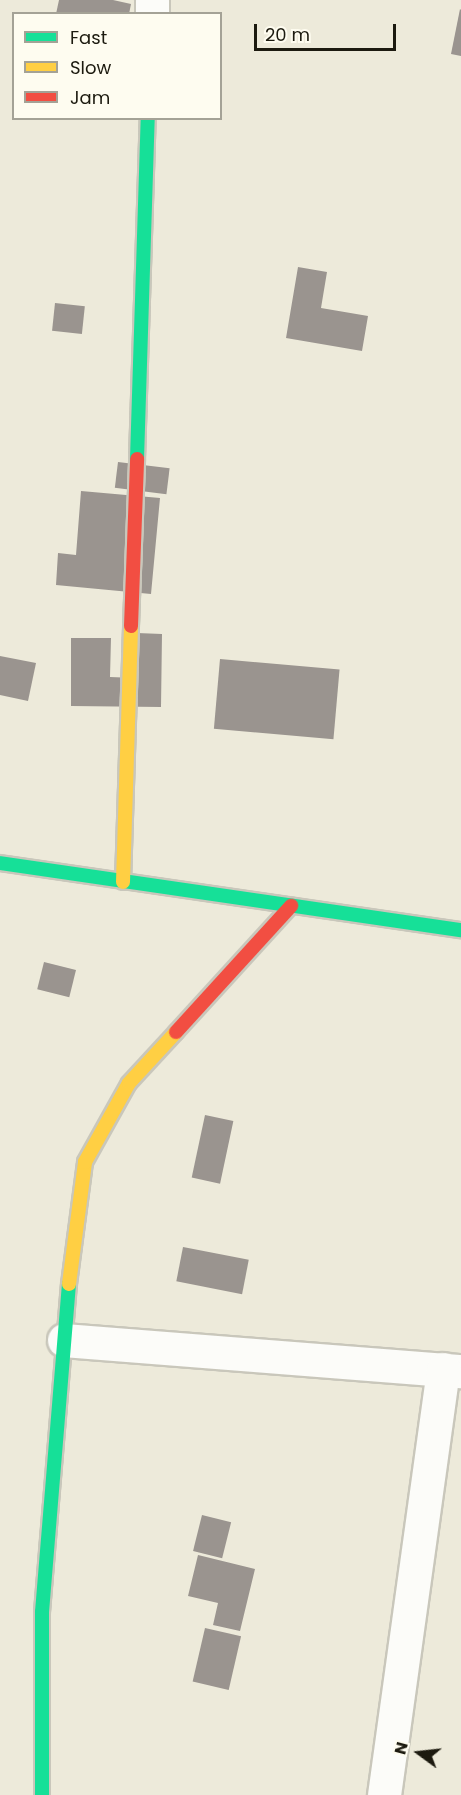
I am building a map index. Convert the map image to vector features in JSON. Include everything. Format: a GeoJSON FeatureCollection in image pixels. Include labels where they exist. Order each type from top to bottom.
{"type":"FeatureCollection","features":[{"type":"Feature","properties":{"kind":"street"},"geometry":{"type":"LineString","coordinates":[[123,882],[148,120]]}},
{"type":"Feature","properties":{"kind":"street"},"geometry":{"type":"LineString","coordinates":[[0,863],[461,930]]}},
{"type":"Feature","properties":{"kind":"street"},"geometry":{"type":"LineString","coordinates":[[42,1795],[42,1612],[72,1243],[85,1162],[129,1083],[291,906]]}},
{"type":"Feature","properties":{"kind":"street"},"geometry":{"type":"LineString","coordinates":[[64,1340],[452,1370],[384,1795]]}},
{"type":"Feature","properties":{"kind":"building"},"geometry":{"type":"Polygon","coordinates":[[[59,0],[113,0],[131,4],[129,12],[56,12],[59,0]]]}},
{"type":"Feature","properties":{"kind":"building"},"geometry":{"type":"Polygon","coordinates":[[[461,10],[461,56],[451,54],[461,10]]]}},
{"type":"Feature","properties":{"kind":"building"},"geometry":{"type":"Polygon","coordinates":[[[298,267],[327,272],[321,308],[368,316],[362,351],[286,338],[298,267]]]}},
{"type":"Feature","properties":{"kind":"building"},"geometry":{"type":"Polygon","coordinates":[[[55,303],[85,306],[82,334],[52,331],[55,303]]]}},
{"type":"Feature","properties":{"kind":"building"},"geometry":{"type":"Polygon","coordinates":[[[118,462],[170,468],[166,494],[115,488],[118,462]]]}},
{"type":"Feature","properties":{"kind":"building"},"geometry":{"type":"Polygon","coordinates":[[[81,491],[160,498],[151,594],[56,585],[58,553],[76,555],[81,491]]]}},
{"type":"Feature","properties":{"kind":"building"},"geometry":{"type":"Polygon","coordinates":[[[137,633],[162,634],[161,707],[71,706],[71,638],[111,638],[110,677],[136,678],[137,633]]]}},
{"type":"Feature","properties":{"kind":"building"},"geometry":{"type":"Polygon","coordinates":[[[0,656],[36,663],[28,701],[0,695],[0,656]]]}},
{"type":"Feature","properties":{"kind":"building"},"geometry":{"type":"Polygon","coordinates":[[[220,659],[340,669],[333,739],[214,729],[220,659]]]}},
{"type":"Feature","properties":{"kind":"building"},"geometry":{"type":"Polygon","coordinates":[[[44,962],[76,970],[69,997],[37,989],[44,962]]]}},
{"type":"Feature","properties":{"kind":"building"},"geometry":{"type":"Polygon","coordinates":[[[205,1115],[233,1121],[220,1184],[192,1178],[205,1115]]]}},
{"type":"Feature","properties":{"kind":"building"},"geometry":{"type":"Polygon","coordinates":[[[183,1247],[249,1260],[242,1294],[176,1281],[183,1247]]]}},
{"type":"Feature","properties":{"kind":"building"},"geometry":{"type":"Polygon","coordinates":[[[202,1515],[231,1522],[222,1558],[193,1551],[202,1515]]]}},
{"type":"Feature","properties":{"kind":"building"},"geometry":{"type":"Polygon","coordinates":[[[198,1555],[255,1569],[240,1631],[213,1625],[218,1603],[188,1596],[198,1555]]]}},
{"type":"Feature","properties":{"kind":"building"},"geometry":{"type":"Polygon","coordinates":[[[205,1628],[241,1636],[229,1690],[193,1682],[205,1628]]]}},
{"type":"Feature","properties":{"kind":"traffic: fast"},"geometry":{"type":"LineString","coordinates":[[137,459],[148,120]]}},
{"type":"Feature","properties":{"kind":"traffic: fast"},"geometry":{"type":"LineString","coordinates":[[0,863],[461,930]]}},
{"type":"Feature","properties":{"kind":"traffic: fast"},"geometry":{"type":"LineString","coordinates":[[42,1795],[42,1612],[69,1284]]}},
{"type":"Feature","properties":{"kind":"traffic: slow"},"geometry":{"type":"LineString","coordinates":[[123,882],[131,626]]}},
{"type":"Feature","properties":{"kind":"traffic: slow"},"geometry":{"type":"LineString","coordinates":[[69,1284],[85,1162],[129,1083],[176,1032]]}},
{"type":"Feature","properties":{"kind":"traffic: jam"},"geometry":{"type":"LineString","coordinates":[[131,626],[137,459]]}},
{"type":"Feature","properties":{"kind":"traffic: jam"},"geometry":{"type":"LineString","coordinates":[[176,1032],[291,906]]}}]}
